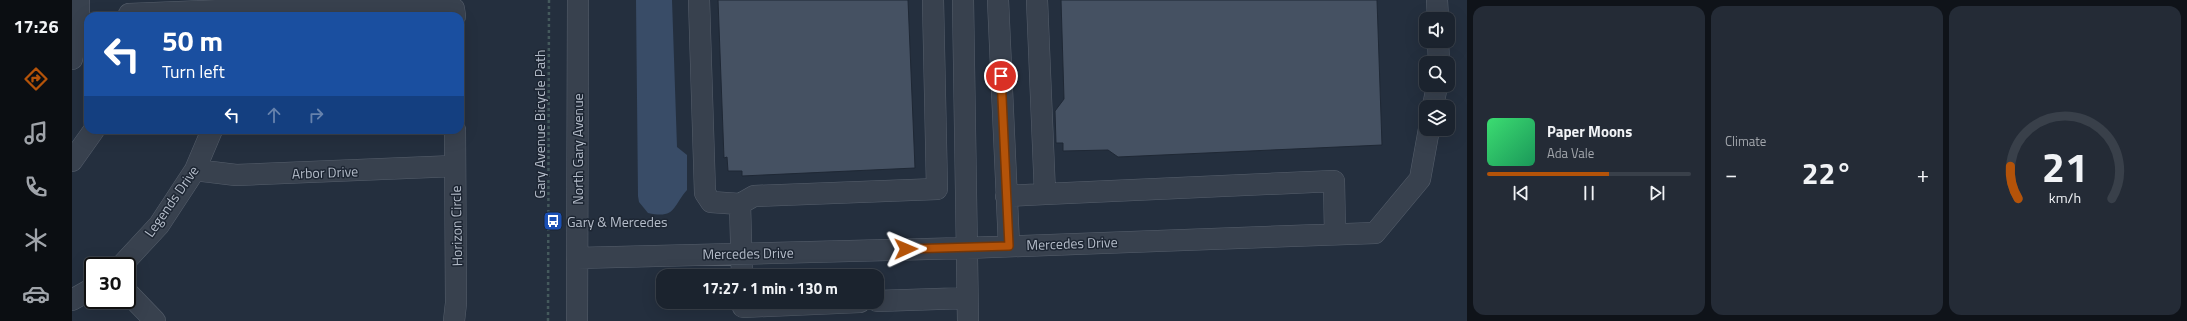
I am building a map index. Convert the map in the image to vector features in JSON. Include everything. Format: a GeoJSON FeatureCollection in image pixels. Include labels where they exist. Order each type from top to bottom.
{"type":"FeatureCollection","features":[{"type":"Feature","properties":{"kind":"street"},"geometry":{"type":"LineString","coordinates":[[79,0],[79,19],[72,59],[84,62]]}},
{"type":"Feature","properties":{"kind":"street","name":"North Gary Avenue"},"geometry":{"type":"LineString","coordinates":[[577,321],[578,0]]}},
{"type":"Feature","properties":{"kind":"street"},"geometry":{"type":"LineString","coordinates":[[699,0],[705,193],[712,202],[740,204],[754,196],[937,189],[932,0]]}},
{"type":"Feature","properties":{"kind":"street"},"geometry":{"type":"LineString","coordinates":[[963,0],[968,321]]}},
{"type":"Feature","properties":{"kind":"street"},"geometry":{"type":"LineString","coordinates":[[998,0],[1009,246]]}},
{"type":"Feature","properties":{"kind":"street"},"geometry":{"type":"LineString","coordinates":[[1037,0],[1045,194]]}},
{"type":"Feature","properties":{"kind":"street"},"geometry":{"type":"LineString","coordinates":[[1437,0],[1438,12]]}},
{"type":"Feature","properties":{"kind":"street"},"geometry":{"type":"LineString","coordinates":[[253,12],[427,2],[454,9],[454,12]]}},
{"type":"Feature","properties":{"kind":"street"},"geometry":{"type":"LineString","coordinates":[[129,10],[200,12]]}},
{"type":"Feature","properties":{"kind":"street"},"geometry":{"type":"LineString","coordinates":[[72,161],[91,134]]}},
{"type":"Feature","properties":{"kind":"street","name":"Legends Drive"},"geometry":{"type":"LineString","coordinates":[[130,257],[159,224],[195,170],[210,134]]}},
{"type":"Feature","properties":{"kind":"street","name":"Horizon Circle"},"geometry":{"type":"LineString","coordinates":[[454,321],[456,304],[456,134]]}},
{"type":"Feature","properties":{"kind":"street","name":"Mercedes Drive"},"geometry":{"type":"LineString","coordinates":[[577,258],[966,248],[1375,233],[1420,179],[1428,136]]}},
{"type":"Feature","properties":{"kind":"street","name":"Arbor Drive"},"geometry":{"type":"LineString","coordinates":[[195,170],[236,175],[455,166]]}},
{"type":"Feature","properties":{"kind":"street"},"geometry":{"type":"LineString","coordinates":[[1006,196],[1334,181],[1335,234]]}},
{"type":"Feature","properties":{"kind":"street"},"geometry":{"type":"LineString","coordinates":[[740,204],[742,269]]}},
{"type":"Feature","properties":{"kind":"street"},"geometry":{"type":"LineString","coordinates":[[72,300],[84,293]]}},
{"type":"Feature","properties":{"kind":"street"},"geometry":{"type":"LineString","coordinates":[[884,301],[967,298]]}},
{"type":"Feature","properties":{"kind":"street"},"geometry":{"type":"LineString","coordinates":[[136,301],[155,321]]}},
{"type":"Feature","properties":{"kind":"street"},"geometry":{"type":"LineString","coordinates":[[743,310],[758,309]]}},
{"type":"Feature","properties":{"kind":"path","name":"Gary Avenue Bicycle Path"},"geometry":{"type":"LineString","coordinates":[[548,321],[549,0]]}},
{"type":"Feature","properties":{"kind":"water"},"geometry":{"type":"Polygon","coordinates":[[[636,0],[672,0],[677,147],[687,155],[687,190],[672,210],[669,213],[664,214],[648,213],[639,202],[638,196],[636,0]]]}},
{"type":"Feature","properties":{"kind":"building"},"geometry":{"type":"Polygon","coordinates":[[[718,0],[908,0],[915,168],[742,176],[742,171],[728,171],[727,157],[724,158],[718,0]]]}},
{"type":"Feature","properties":{"kind":"building"},"geometry":{"type":"Polygon","coordinates":[[[1061,0],[1377,0],[1382,145],[1118,157],[1108,150],[1063,151],[1063,143],[1056,143],[1055,111],[1064,99],[1061,0]]]}},
{"type":"Feature","properties":{"kind":"place","name":"Gary & Mercedes"},"geometry":{"type":"Point","coordinates":[553,221]}},
{"type":"Feature","properties":{"kind":"route"},"geometry":{"type":"LineString","coordinates":[[906,249],[1009,246],[1001,76]]}}]}
